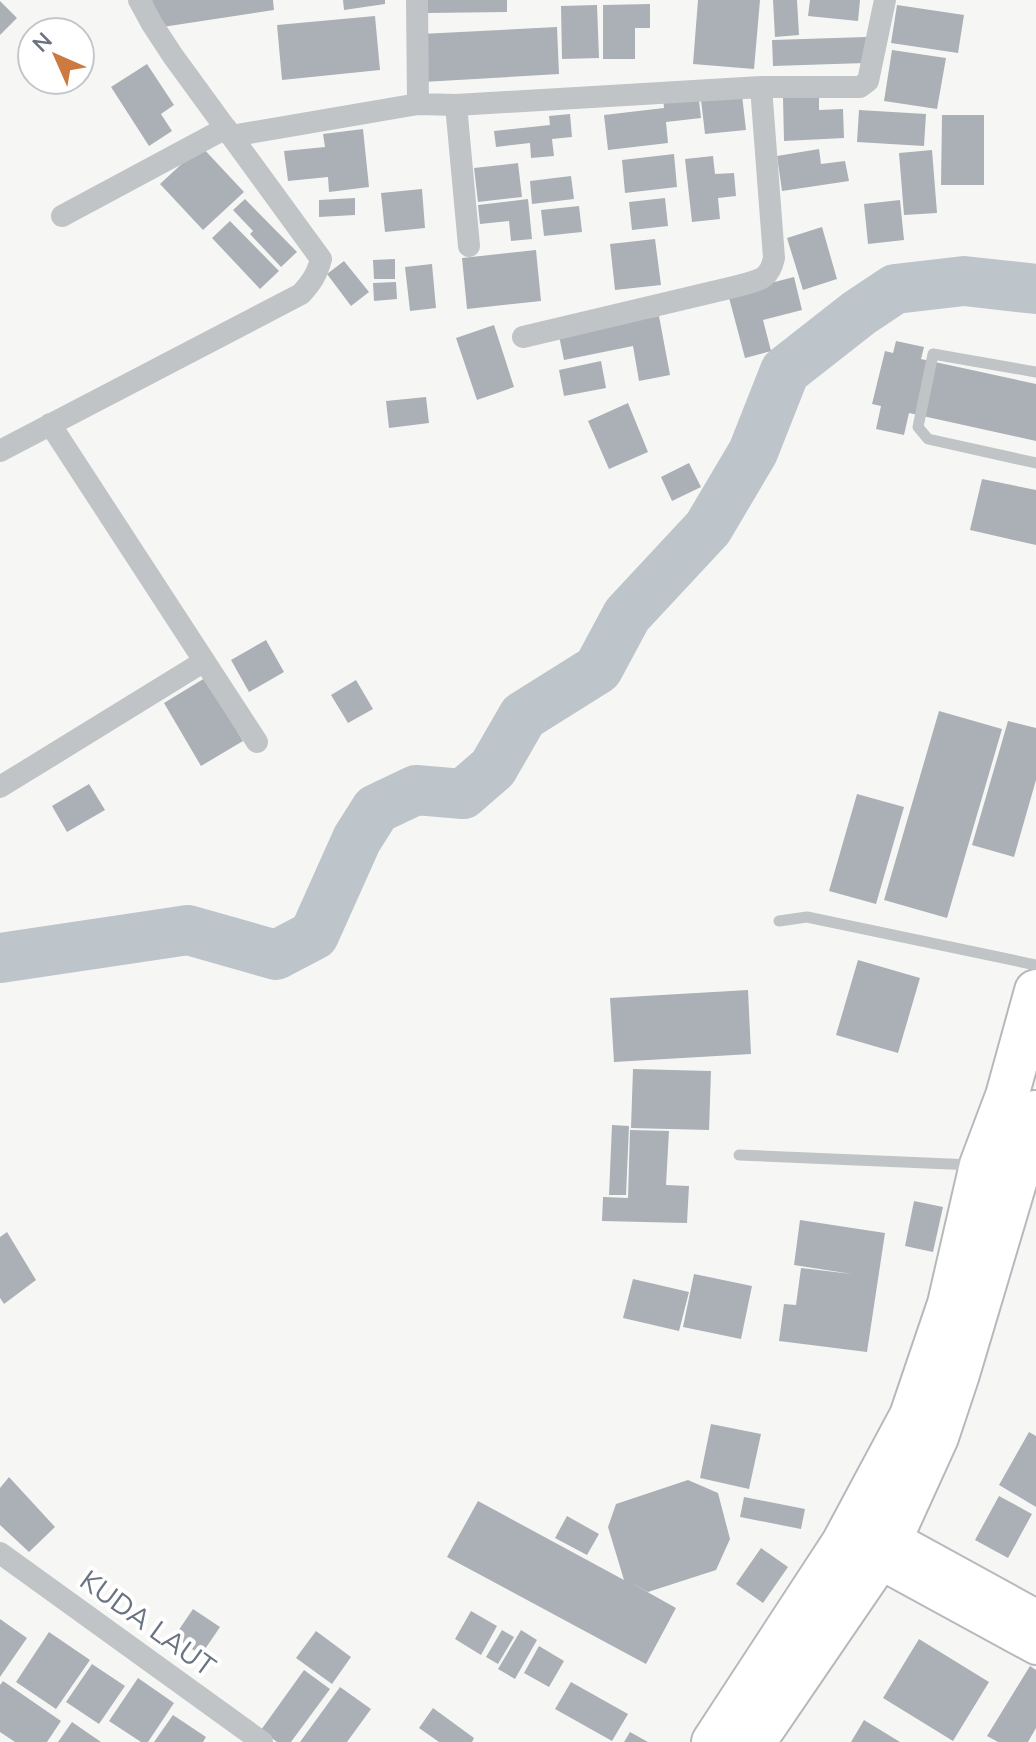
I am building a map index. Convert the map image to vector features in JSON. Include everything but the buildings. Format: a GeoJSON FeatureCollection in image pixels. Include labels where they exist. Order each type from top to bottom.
{"type":"FeatureCollection","features":[{"type":"Feature","properties":{"kind":"highway"},"geometry":{"type":"LineString","coordinates":[[754,1742],[867,1540],[949,1304],[981,1165],[1007,1096],[1036,991]]}},
{"type":"Feature","properties":{"kind":"highway"},"geometry":{"type":"LineString","coordinates":[[713,1742],[867,1540],[937,1437],[1036,1112]]}},
{"type":"Feature","properties":{"kind":"main road"},"geometry":{"type":"LineString","coordinates":[[867,1540],[1036,1616]]}},
{"type":"Feature","properties":{"kind":"main road"},"geometry":{"type":"LineString","coordinates":[[867,1540],[1036,1648]]}},
{"type":"Feature","properties":{"kind":"street"},"geometry":{"type":"LineString","coordinates":[[0,451],[301,294],[314,280],[321,259],[173,56],[139,0]]}},
{"type":"Feature","properties":{"kind":"street"},"geometry":{"type":"LineString","coordinates":[[417,0],[418,104]]}},
{"type":"Feature","properties":{"kind":"street"},"geometry":{"type":"LineString","coordinates":[[62,216],[228,132],[418,104],[456,105],[761,87],[860,87],[868,81],[885,0]]}},
{"type":"Feature","properties":{"kind":"street"},"geometry":{"type":"LineString","coordinates":[[523,337],[765,278],[774,258],[761,87]]}},
{"type":"Feature","properties":{"kind":"street"},"geometry":{"type":"LineString","coordinates":[[456,105],[469,246]]}},
{"type":"Feature","properties":{"kind":"street"},"geometry":{"type":"LineString","coordinates":[[50,424],[257,742]]}},
{"type":"Feature","properties":{"kind":"street"},"geometry":{"type":"LineString","coordinates":[[0,787],[203,662]]}},
{"type":"Feature","properties":{"kind":"street","name":"KUDA LAUT"},"geometry":{"type":"LineString","coordinates":[[0,1553],[262,1742]]}},
{"type":"Feature","properties":{"kind":"lane"},"geometry":{"type":"LineString","coordinates":[[1036,372],[933,354],[918,427],[928,439],[1036,463]]}},
{"type":"Feature","properties":{"kind":"lane"},"geometry":{"type":"LineString","coordinates":[[779,921],[807,917],[1036,965]]}},
{"type":"Feature","properties":{"kind":"lane"},"geometry":{"type":"LineString","coordinates":[[739,1155],[981,1165]]}},
{"type":"Feature","properties":{"kind":"waterway"},"geometry":{"type":"LineString","coordinates":[[0,958],[188,930],[276,955],[314,935],[357,839],[376,809],[416,790],[463,794],[493,768],[523,716],[598,669],[627,615],[708,528],[753,452],[785,371],[895,289],[964,281],[1036,289]]}}]}
